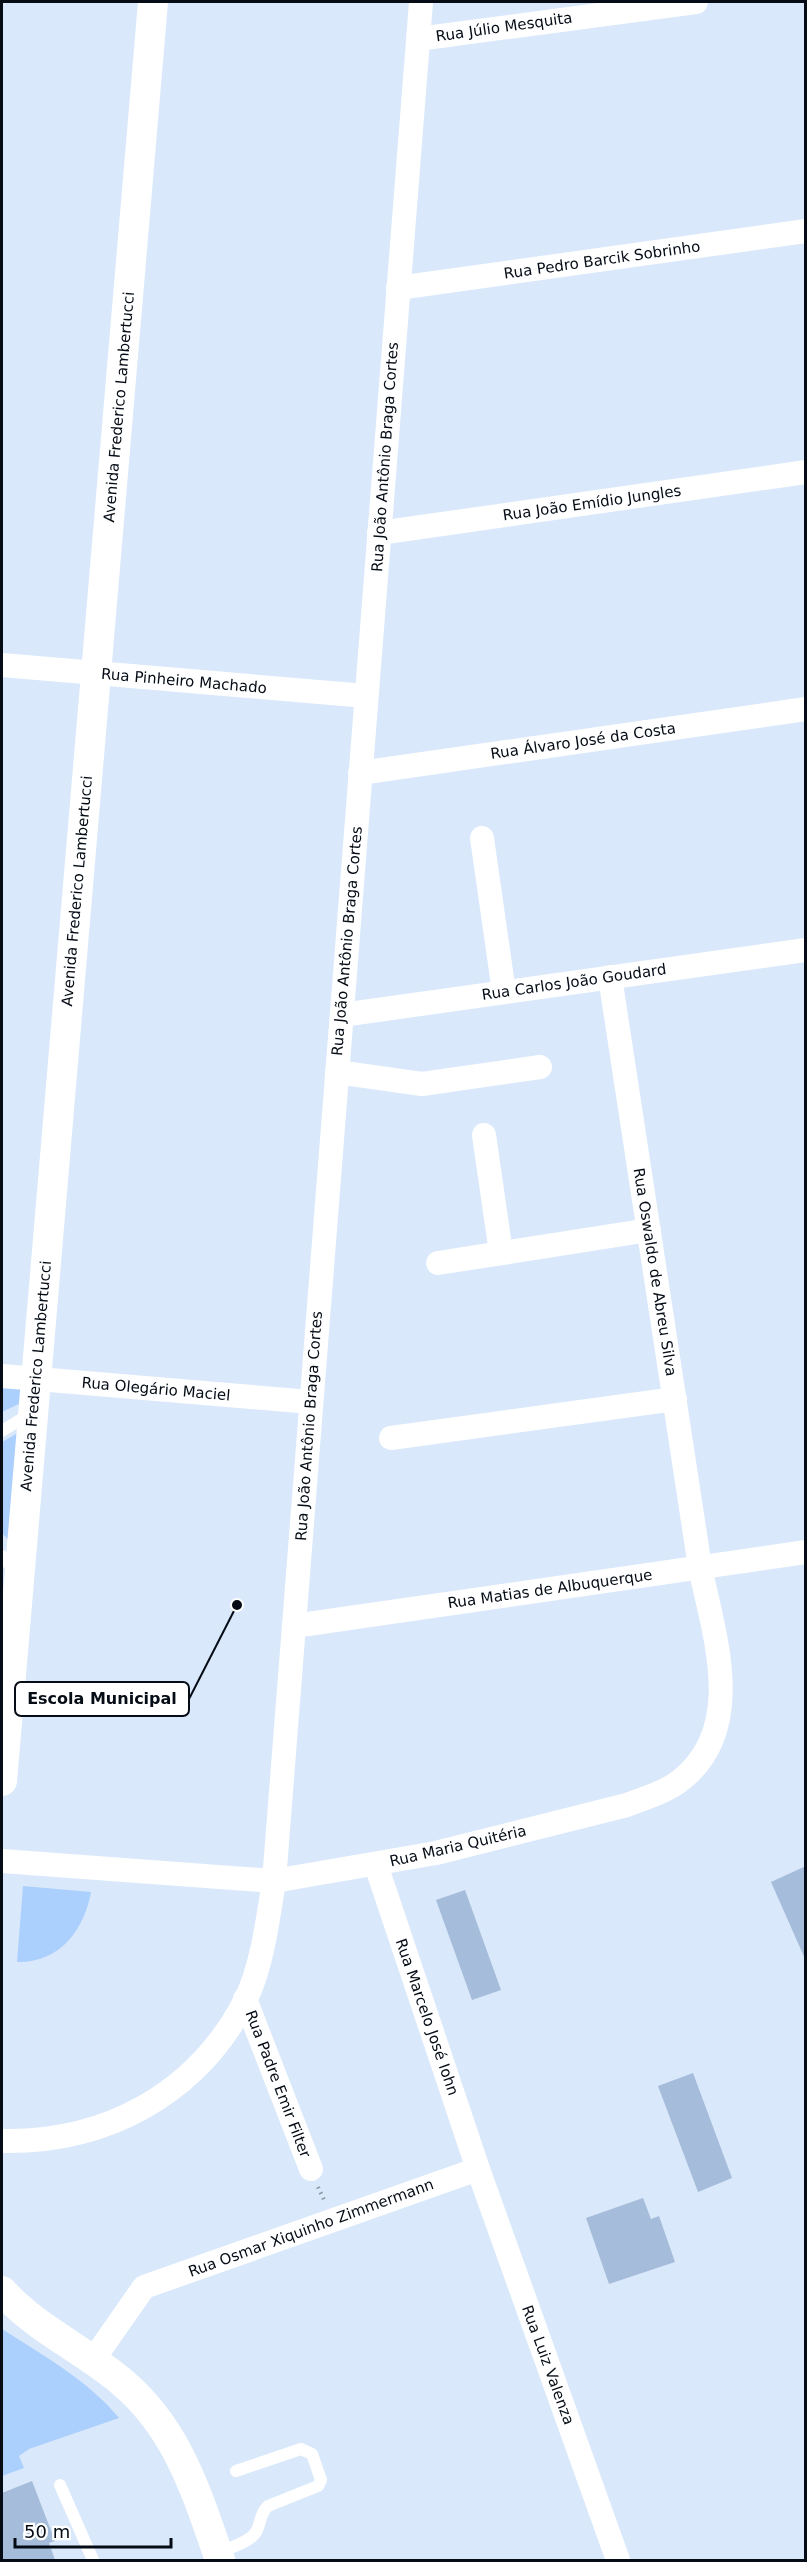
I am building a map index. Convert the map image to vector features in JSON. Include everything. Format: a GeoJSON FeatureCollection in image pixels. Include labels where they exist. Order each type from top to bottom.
{"type":"FeatureCollection","features":[{"type":"Feature","properties":{"kind":"street","name":"Avenida Frederico Lambertucci"},"geometry":{"type":"LineString","coordinates":[[2,1781],[10,1579],[33,1413],[153,2]]}},
{"type":"Feature","properties":{"kind":"street","name":"Rua João Antônio Braga Cortes"},"geometry":{"type":"LineString","coordinates":[[2,2141],[52,2139],[79,2134],[111,2124],[142,2109],[187,2076],[230,2024],[246,1999],[260,1949],[274,1881],[421,2]]}},
{"type":"Feature","properties":{"kind":"street","name":"Rua Júlio Mesquita"},"geometry":{"type":"LineString","coordinates":[[418,39],[696,2]]}},
{"type":"Feature","properties":{"kind":"street","name":"Rua Pedro Barcik Sobrinho"},"geometry":{"type":"LineString","coordinates":[[398,288],[806,231]]}},
{"type":"Feature","properties":{"kind":"street","name":"Rua João Emídio Jungles"},"geometry":{"type":"LineString","coordinates":[[379,533],[806,472]]}},
{"type":"Feature","properties":{"kind":"street","name":"Rua Pinheiro Machado"},"geometry":{"type":"LineString","coordinates":[[2,665],[366,696]]}},
{"type":"Feature","properties":{"kind":"street","name":"Rua Álvaro José da Costa"},"geometry":{"type":"LineString","coordinates":[[360,773],[806,709]]}},
{"type":"Feature","properties":{"kind":"street"},"geometry":{"type":"LineString","coordinates":[[482,838],[504,992]]}},
{"type":"Feature","properties":{"kind":"street","name":"Rua Carlos João Goudard"},"geometry":{"type":"LineString","coordinates":[[342,1015],[806,950]]}},
{"type":"Feature","properties":{"kind":"street","name":"Rua Oswaldo de Abreu Silva"},"geometry":{"type":"LineString","coordinates":[[610,977],[700,1567]]}},
{"type":"Feature","properties":{"kind":"street"},"geometry":{"type":"LineString","coordinates":[[337,1072],[422,1084],[540,1067]]}},
{"type":"Feature","properties":{"kind":"street"},"geometry":{"type":"LineString","coordinates":[[484,1135],[501,1253]]}},
{"type":"Feature","properties":{"kind":"street"},"geometry":{"type":"LineString","coordinates":[[438,1263],[649,1230]]}},
{"type":"Feature","properties":{"kind":"street","name":"Rua Olegário Maciel"},"geometry":{"type":"LineString","coordinates":[[2,1376],[311,1402]]}},
{"type":"Feature","properties":{"kind":"street"},"geometry":{"type":"LineString","coordinates":[[391,1438],[675,1399]]}},
{"type":"Feature","properties":{"kind":"street","name":"Rua Matias de Albuquerque"},"geometry":{"type":"LineString","coordinates":[[294,1626],[806,1552]]}},
{"type":"Feature","properties":{"kind":"street","name":"Rua Maria Quitéria"},"geometry":{"type":"LineString","coordinates":[[2,1861],[274,1881],[477,1844],[627,1805],[656,1794],[680,1781],[708,1750],[720,1710],[722,1684],[719,1660],[700,1567]]}},
{"type":"Feature","properties":{"kind":"street","name":"Rua Marcelo José Iohn"},"geometry":{"type":"LineString","coordinates":[[376,1864],[478,2169]]}},
{"type":"Feature","properties":{"kind":"street","name":"Rua Padre Emir Filter"},"geometry":{"type":"LineString","coordinates":[[246,1999],[311,2169]]}},
{"type":"Feature","properties":{"kind":"street","name":"Rua Osmar Xiquinho Zimmermann"},"geometry":{"type":"LineString","coordinates":[[93,2360],[144,2287],[478,2169]]}},
{"type":"Feature","properties":{"kind":"street","name":"Rua Luiz Valenza"},"geometry":{"type":"LineString","coordinates":[[478,2169],[618,2560]]}},
{"type":"Feature","properties":{"kind":"street"},"geometry":{"type":"LineString","coordinates":[[2,2291],[18,2308],[122,2382],[160,2420],[186,2466],[219,2557]]}},
{"type":"Feature","properties":{"kind":"lane"},"geometry":{"type":"LineString","coordinates":[[2,1431],[33,1413]]}},
{"type":"Feature","properties":{"kind":"lane"},"geometry":{"type":"LineString","coordinates":[[219,2557],[249,2539],[255,2532],[262,2511],[268,2506],[318,2486],[321,2480],[312,2454],[301,2449],[236,2471]]}},
{"type":"Feature","properties":{"kind":"lane"},"geometry":{"type":"LineString","coordinates":[[60,2485],[93,2560]]}},
{"type":"Feature","properties":{"kind":"path"},"geometry":{"type":"LineString","coordinates":[[311,2169],[332,2220]]}},
{"type":"Feature","properties":{"kind":"shaded area"},"geometry":{"type":"Polygon","coordinates":[[[2,1382],[16,1384],[29,1399],[2,1412],[2,1382]]]}},
{"type":"Feature","properties":{"kind":"shaded area"},"geometry":{"type":"Polygon","coordinates":[[[23,1430],[18,1550],[2,1533],[2,1442],[23,1430]]]}},
{"type":"Feature","properties":{"kind":"shaded area"},"geometry":{"type":"Polygon","coordinates":[[[23,1886],[91,1892],[83,1919],[67,1942],[46,1957],[17,1962],[23,1886]]]}},
{"type":"Feature","properties":{"kind":"shaded area"},"geometry":{"type":"Polygon","coordinates":[[[2,2329],[79,2380],[107,2404],[119,2418],[29,2449],[19,2456],[24,2468],[2,2476],[2,2329]]]}},
{"type":"Feature","properties":{"kind":"building"},"geometry":{"type":"Polygon","coordinates":[[[806,1866],[806,1961],[771,1882],[806,1866]]]}},
{"type":"Feature","properties":{"kind":"building"},"geometry":{"type":"Polygon","coordinates":[[[465,1890],[501,1990],[472,2000],[436,1900],[465,1890]]]}},
{"type":"Feature","properties":{"kind":"building"},"geometry":{"type":"Polygon","coordinates":[[[693,2073],[732,2178],[698,2192],[658,2086],[693,2073]]]}},
{"type":"Feature","properties":{"kind":"building"},"geometry":{"type":"Polygon","coordinates":[[[643,2198],[651,2219],[659,2216],[675,2262],[609,2284],[586,2218],[643,2198]]]}},
{"type":"Feature","properties":{"kind":"building"},"geometry":{"type":"Polygon","coordinates":[[[32,2481],[55,2541],[49,2543],[55,2560],[2,2560],[2,2493],[32,2481]]]}},
{"type":"Feature","properties":{"kind":"place","name":"Escola Municipal"},"geometry":{"type":"Point","coordinates":[237,1605]}}]}
